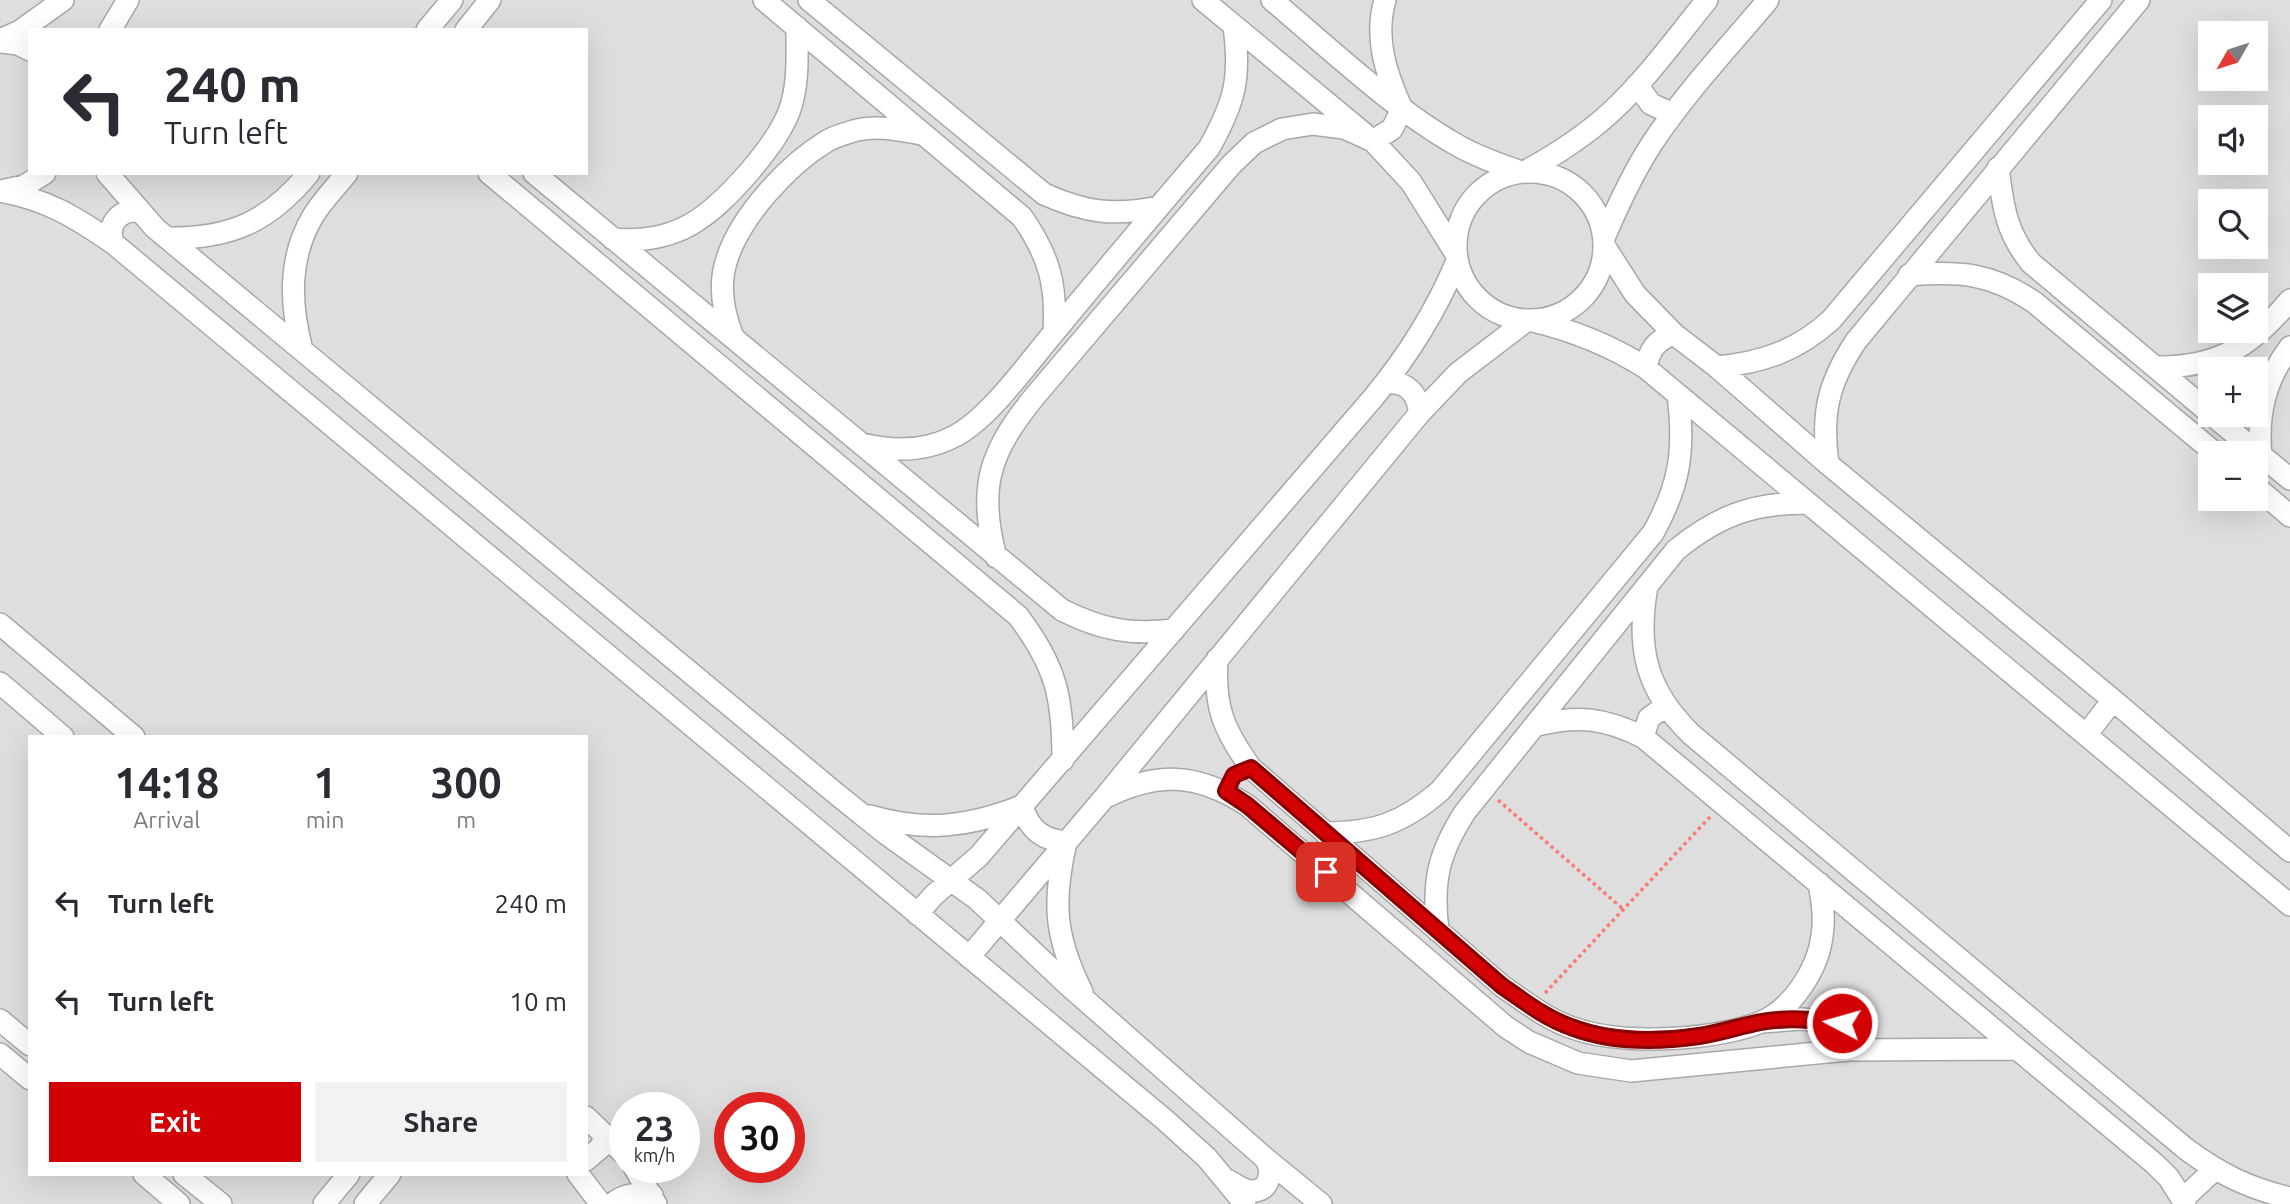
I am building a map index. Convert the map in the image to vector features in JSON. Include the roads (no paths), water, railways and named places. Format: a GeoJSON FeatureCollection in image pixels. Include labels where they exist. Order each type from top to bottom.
{"type":"FeatureCollection","features":[{"type":"Feature","properties":{"kind":"street"},"geometry":{"type":"LineString","coordinates":[[0,41],[31,24],[63,0]]}},
{"type":"Feature","properties":{"kind":"street"},"geometry":{"type":"LineString","coordinates":[[111,28],[128,0]]}},
{"type":"Feature","properties":{"kind":"street"},"geometry":{"type":"LineString","coordinates":[[429,28],[452,0]]}},
{"type":"Feature","properties":{"kind":"street"},"geometry":{"type":"LineString","coordinates":[[469,28],[490,0]]}},
{"type":"Feature","properties":{"kind":"street"},"geometry":{"type":"LineString","coordinates":[[764,0],[1022,217],[1040,242],[1051,271],[1056,302],[1054,332]]}},
{"type":"Feature","properties":{"kind":"street"},"geometry":{"type":"LineString","coordinates":[[809,0],[1044,194],[1071,206],[1100,212],[1130,212],[1159,206]]}},
{"type":"Feature","properties":{"kind":"street"},"geometry":{"type":"LineString","coordinates":[[1203,0],[1373,141],[1411,182],[1456,258],[1469,288],[1489,309],[1507,318],[1530,321],[1592,338],[1620,351],[1646,368],[2290,905]]}},
{"type":"Feature","properties":{"kind":"street"},"geometry":{"type":"LineString","coordinates":[[969,957],[1419,414],[1458,373],[1530,321],[1561,314],[1584,299],[1602,266],[1604,243],[1600,220],[1591,203],[1578,189],[1563,179],[1545,173],[1524,172],[1489,161],[1429,129],[1272,0]]}},
{"type":"Feature","properties":{"kind":"street"},"geometry":{"type":"LineString","coordinates":[[1373,141],[1392,129],[1402,108],[1383,58],[1380,31],[1385,0]]}},
{"type":"Feature","properties":{"kind":"street"},"geometry":{"type":"LineString","coordinates":[[917,914],[934,895],[979,856],[1386,383],[1433,312],[1456,258],[1456,235],[1461,216],[1471,200],[1485,186],[1502,177],[1524,172],[1586,134],[1613,111],[1637,85],[1707,0]]}},
{"type":"Feature","properties":{"kind":"street"},"geometry":{"type":"LineString","coordinates":[[1604,243],[1634,174],[1673,114],[1768,0]]}},
{"type":"Feature","properties":{"kind":"street"},"geometry":{"type":"LineString","coordinates":[[1717,367],[1767,359],[1790,350],[1812,337],[1830,320],[2101,0]]}},
{"type":"Feature","properties":{"kind":"street"},"geometry":{"type":"LineString","coordinates":[[1828,464],[1825,425],[1831,387],[1841,363],[1891,297],[2132,3]]}},
{"type":"Feature","properties":{"kind":"street"},"geometry":{"type":"LineString","coordinates":[[859,443],[883,449],[909,450],[933,446],[956,436],[976,421],[1015,379],[1209,148],[1225,120],[1235,90],[1238,58],[1234,26]]}},
{"type":"Feature","properties":{"kind":"street"},"geometry":{"type":"LineString","coordinates":[[613,239],[638,242],[689,228],[711,213],[742,180],[776,136],[789,112],[796,86],[796,27]]}},
{"type":"Feature","properties":{"kind":"street"},"geometry":{"type":"LineString","coordinates":[[0,41],[28,49]]}},
{"type":"Feature","properties":{"kind":"street"},"geometry":{"type":"LineString","coordinates":[[1637,85],[1651,104],[1673,114]]}},
{"type":"Feature","properties":{"kind":"street"},"geometry":{"type":"LineString","coordinates":[[996,557],[988,529],[986,500],[990,471],[1000,444],[1035,396],[1231,166],[1254,143],[1282,129],[1313,124],[1345,128],[1373,141]]}},
{"type":"Feature","properties":{"kind":"street"},"geometry":{"type":"LineString","coordinates":[[734,339],[724,314],[722,287],[726,260],[737,234],[779,181],[803,158],[830,139],[860,129],[893,128],[926,135]]}},
{"type":"Feature","properties":{"kind":"street"},"geometry":{"type":"LineString","coordinates":[[776,136],[784,137],[796,145],[803,158]]}},
{"type":"Feature","properties":{"kind":"street"},"geometry":{"type":"LineString","coordinates":[[1209,148],[1221,149],[1230,159],[1231,166]]}},
{"type":"Feature","properties":{"kind":"street"},"geometry":{"type":"LineString","coordinates":[[1998,169],[2006,222],[2016,245],[2031,263],[2198,403]]}},
{"type":"Feature","properties":{"kind":"street"},"geometry":{"type":"LineString","coordinates":[[0,191],[24,186],[42,175]]}},
{"type":"Feature","properties":{"kind":"street"},"geometry":{"type":"LineString","coordinates":[[109,175],[138,211],[167,237],[859,813],[953,880],[1266,1159],[1321,1204]]}},
{"type":"Feature","properties":{"kind":"street"},"geometry":{"type":"LineString","coordinates":[[167,237],[194,238],[220,234],[257,219],[290,196],[307,175]]}},
{"type":"Feature","properties":{"kind":"street"},"geometry":{"type":"LineString","coordinates":[[302,350],[292,295],[294,267],[313,215],[346,175]]}},
{"type":"Feature","properties":{"kind":"street"},"geometry":{"type":"LineString","coordinates":[[494,175],[1018,616],[1037,640],[1051,667],[1060,697],[1063,760]]}},
{"type":"Feature","properties":{"kind":"street"},"geometry":{"type":"LineString","coordinates":[[536,175],[1062,610],[1116,631],[1144,633],[1174,630]]}},
{"type":"Feature","properties":{"kind":"street"},"geometry":{"type":"LineString","coordinates":[[0,191],[29,196],[58,208],[113,243],[1166,1120],[1227,1180],[1245,1204]]}},
{"type":"Feature","properties":{"kind":"street"},"geometry":{"type":"LineString","coordinates":[[1022,217],[1034,215],[1039,211],[1044,194]]}},
{"type":"Feature","properties":{"kind":"street"},"geometry":{"type":"LineString","coordinates":[[290,196],[300,211],[313,215]]}},
{"type":"Feature","properties":{"kind":"street"},"geometry":{"type":"LineString","coordinates":[[113,243],[111,229],[118,216],[124,212],[138,211]]}},
{"type":"Feature","properties":{"kind":"street"},"geometry":{"type":"LineString","coordinates":[[711,213],[717,226],[730,234],[737,234]]}},
{"type":"Feature","properties":{"kind":"street"},"geometry":{"type":"LineString","coordinates":[[1604,243],[1635,294],[1674,334],[1717,367],[1828,464],[2290,851]]}},
{"type":"Feature","properties":{"kind":"street"},"geometry":{"type":"LineString","coordinates":[[1909,275],[1963,273],[1988,278],[2012,288],[2034,302],[2201,441]]}},
{"type":"Feature","properties":{"kind":"street"},"geometry":{"type":"LineString","coordinates":[[1866,278],[1874,294],[1891,297]]}},
{"type":"Feature","properties":{"kind":"street"},"geometry":{"type":"LineString","coordinates":[[2034,302],[2036,287],[2050,280]]}},
{"type":"Feature","properties":{"kind":"street"},"geometry":{"type":"LineString","coordinates":[[2155,367],[2197,365],[2236,350],[2270,324],[2290,300]]}},
{"type":"Feature","properties":{"kind":"street"},"geometry":{"type":"LineString","coordinates":[[2259,441],[2261,408],[2268,384],[2290,345],[2278,338],[2270,324]]}},
{"type":"Feature","properties":{"kind":"street"},"geometry":{"type":"LineString","coordinates":[[1646,368],[1648,356],[1654,346],[1663,338],[1674,334]]}},
{"type":"Feature","properties":{"kind":"street"},"geometry":{"type":"LineString","coordinates":[[1015,379],[1022,391],[1035,396]]}},
{"type":"Feature","properties":{"kind":"street"},"geometry":{"type":"LineString","coordinates":[[1386,383],[1395,382],[1411,390],[1416,397],[1419,414]]}},
{"type":"Feature","properties":{"kind":"street"},"geometry":{"type":"LineString","coordinates":[[1325,833],[1375,829],[1421,808],[1440,791],[1653,533],[1667,508],[1679,472],[1682,424],[1678,395]]}},
{"type":"Feature","properties":{"kind":"street"},"geometry":{"type":"LineString","coordinates":[[2227,427],[2243,441]]}},
{"type":"Feature","properties":{"kind":"street"},"geometry":{"type":"LineString","coordinates":[[391,475],[414,444]]}},
{"type":"Feature","properties":{"kind":"street"},"geometry":{"type":"LineString","coordinates":[[2268,462],[2290,480]]}},
{"type":"Feature","properties":{"kind":"street"},"geometry":{"type":"LineString","coordinates":[[2268,497],[2290,516]]}},
{"type":"Feature","properties":{"kind":"street"},"geometry":{"type":"LineString","coordinates":[[1438,931],[1436,880],[1441,856],[1465,812],[1676,550],[1698,532],[1749,508],[1777,503],[1806,503]]}},
{"type":"Feature","properties":{"kind":"street"},"geometry":{"type":"LineString","coordinates":[[1653,533],[1671,539],[1676,550]]}},
{"type":"Feature","properties":{"kind":"street"},"geometry":{"type":"LineString","coordinates":[[1647,586],[1641,617],[1643,648],[1651,678],[1666,706],[1692,735],[2186,1149],[2214,1170],[2250,1188],[2290,1198]]}},
{"type":"Feature","properties":{"kind":"street"},"geometry":{"type":"LineString","coordinates":[[1018,616],[1035,606],[1038,592]]}},
{"type":"Feature","properties":{"kind":"street"},"geometry":{"type":"LineString","coordinates":[[0,624],[132,735]]}},
{"type":"Feature","properties":{"kind":"street"},"geometry":{"type":"LineString","coordinates":[[1217,659],[1216,688],[1221,717],[1233,744],[1251,768],[1502,986],[1532,1007],[1571,1027],[1595,1034],[1630,1038],[1698,1036],[1762,1022],[1802,1019],[1846,1024],[1855,1035],[1854,1044],[1848,1050]]}},
{"type":"Feature","properties":{"kind":"street"},"geometry":{"type":"LineString","coordinates":[[0,684],[61,735]]}},
{"type":"Feature","properties":{"kind":"street"},"geometry":{"type":"LineString","coordinates":[[2086,735],[2113,700]]}},
{"type":"Feature","properties":{"kind":"street"},"geometry":{"type":"LineString","coordinates":[[1643,737],[1649,718],[1666,706]]}},
{"type":"Feature","properties":{"kind":"street"},"geometry":{"type":"LineString","coordinates":[[1537,725],[1564,719],[1591,719],[1618,725],[1643,737],[2155,1164],[2169,1178],[2184,1202],[2214,1170]]}},
{"type":"Feature","properties":{"kind":"street"},"geometry":{"type":"LineString","coordinates":[[1226,791],[1234,775],[1251,768]]}},
{"type":"Feature","properties":{"kind":"street"},"geometry":{"type":"LineString","coordinates":[[1104,797],[1127,786],[1151,780],[1177,778],[1226,791],[1257,813],[1485,1010],[1529,1042],[1578,1063],[1631,1071],[1848,1050],[2017,1049]]}},
{"type":"Feature","properties":{"kind":"street"},"geometry":{"type":"LineString","coordinates":[[1440,791],[1447,804],[1453,809],[1465,812]]}},
{"type":"Feature","properties":{"kind":"street"},"geometry":{"type":"LineString","coordinates":[[859,813],[891,822],[946,826],[990,819],[1022,806]]}},
{"type":"Feature","properties":{"kind":"street"},"geometry":{"type":"LineString","coordinates":[[1022,806],[1032,829],[1042,837],[1066,842]]}},
{"type":"Feature","properties":{"kind":"street"},"geometry":{"type":"LineString","coordinates":[[1066,842],[1058,877],[1057,910],[1061,943],[1086,1000]]}},
{"type":"Feature","properties":{"kind":"street"},"geometry":{"type":"LineString","coordinates":[[1762,1022],[1784,1006],[1802,987],[1815,963],[1822,937],[1823,910],[1819,883]]}},
{"type":"Feature","properties":{"kind":"street"},"geometry":{"type":"LineString","coordinates":[[0,1020],[28,1043]]}},
{"type":"Feature","properties":{"kind":"street"},"geometry":{"type":"LineString","coordinates":[[0,1054],[28,1077]]}},
{"type":"Feature","properties":{"kind":"street"},"geometry":{"type":"LineString","coordinates":[[588,1119],[609,1138]]}},
{"type":"Feature","properties":{"kind":"street"},"geometry":{"type":"LineString","coordinates":[[588,1158],[600,1148],[606,1135]]}},
{"type":"Feature","properties":{"kind":"street"},"geometry":{"type":"LineString","coordinates":[[1227,1180],[1249,1191],[1261,1189],[1271,1172],[1266,1159]]}},
{"type":"Feature","properties":{"kind":"street"},"geometry":{"type":"LineString","coordinates":[[146,1176],[179,1204]]}},
{"type":"Feature","properties":{"kind":"street"},"geometry":{"type":"LineString","coordinates":[[186,1176],[214,1202]]}},
{"type":"Feature","properties":{"kind":"street"},"geometry":{"type":"LineString","coordinates":[[324,1204],[347,1176]]}},
{"type":"Feature","properties":{"kind":"street"},"geometry":{"type":"LineString","coordinates":[[365,1204],[388,1176]]}},
{"type":"Feature","properties":{"kind":"street"},"geometry":{"type":"LineString","coordinates":[[580,1176],[601,1204]]}},
{"type":"Feature","properties":{"kind":"street"},"geometry":{"type":"LineString","coordinates":[[644,1183],[654,1199]]}},
{"type":"Feature","properties":{"kind":"street"},"geometry":{"type":"LineString","coordinates":[[612,1204],[625,1195],[638,1193],[654,1199]]}}]}
